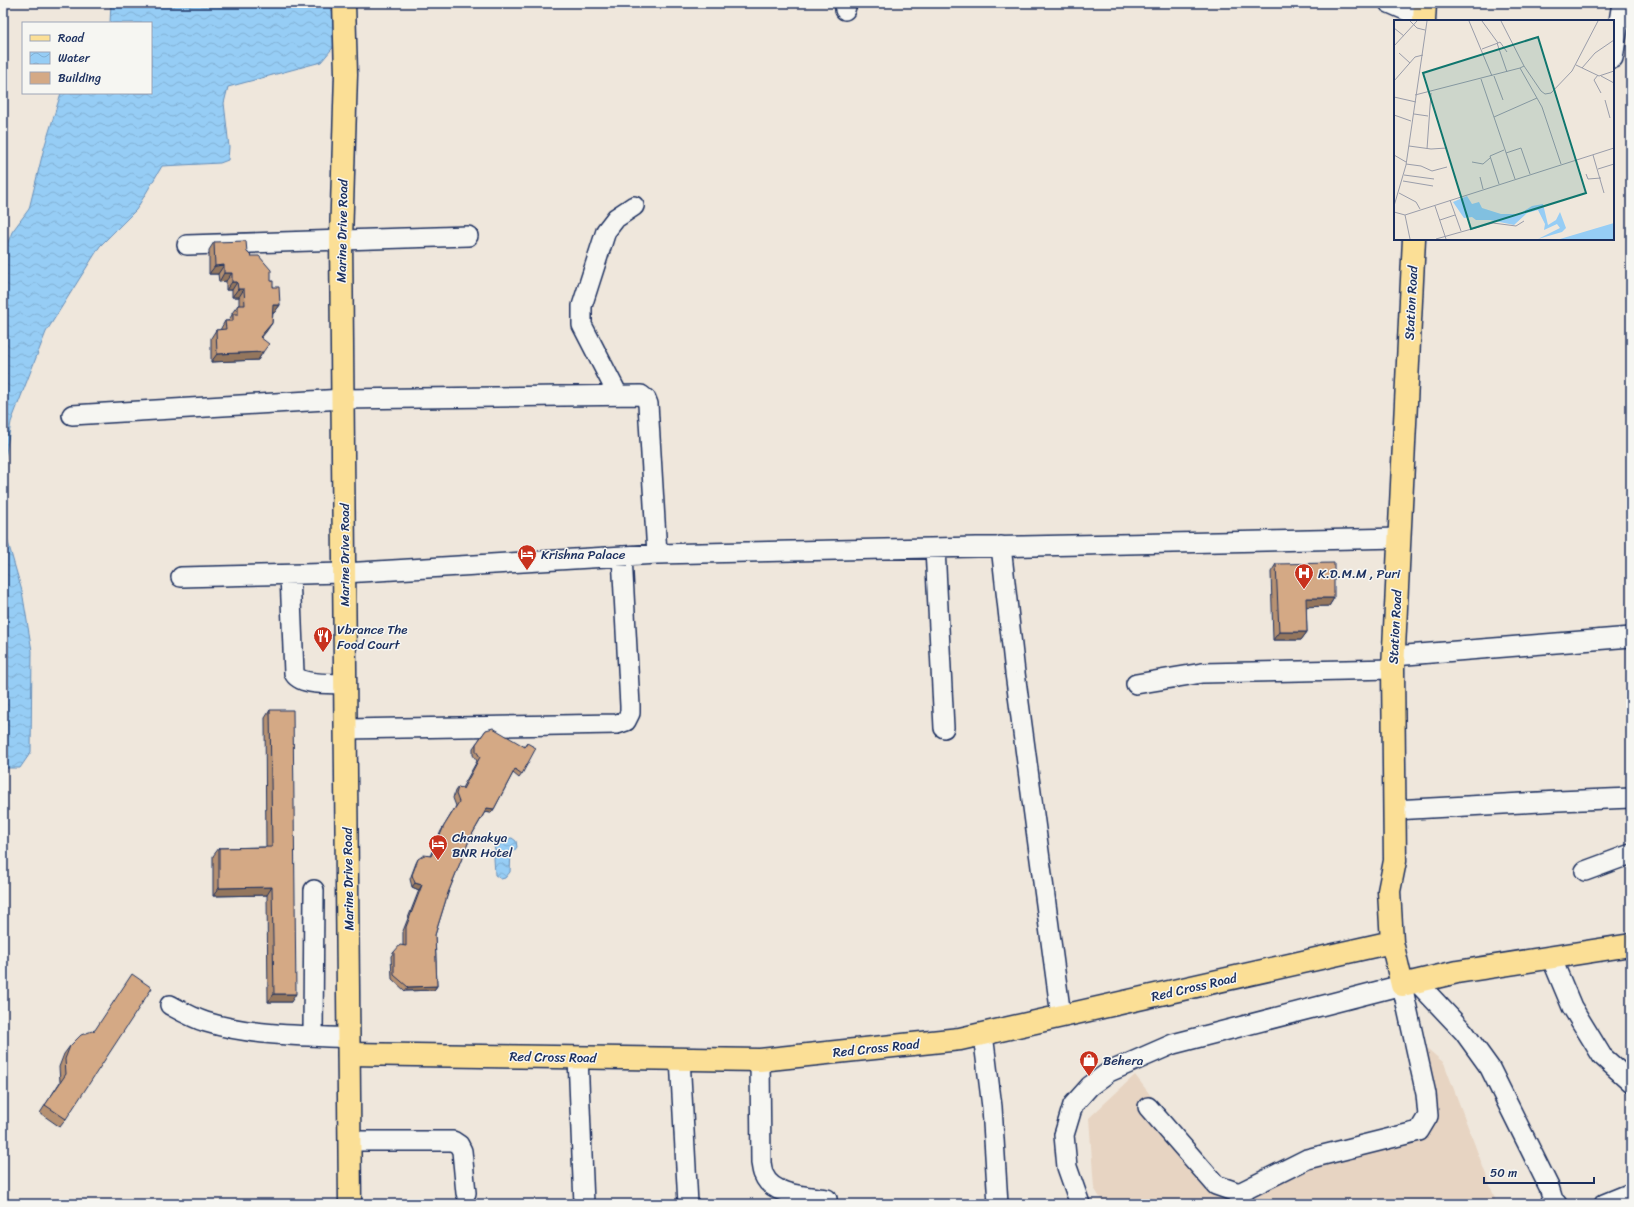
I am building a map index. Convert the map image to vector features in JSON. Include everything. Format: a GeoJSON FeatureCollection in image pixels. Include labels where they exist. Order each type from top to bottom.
{"type":"FeatureCollection","features":[{"type":"Feature","properties":{"kind":"main road","name":"Marine Drive Road"},"geometry":{"type":"LineString","coordinates":[[344,3],[346,74],[341,239],[350,1204]]}},
{"type":"Feature","properties":{"kind":"main road"},"geometry":{"type":"LineString","coordinates":[[1393,538],[1401,240]]}},
{"type":"Feature","properties":{"kind":"main road","name":"Station Road"},"geometry":{"type":"LineString","coordinates":[[1409,983],[1392,942],[1389,891],[1395,861],[1390,665],[1393,538],[1414,240]]}},
{"type":"Feature","properties":{"kind":"main road"},"geometry":{"type":"LineString","coordinates":[[1389,891],[1381,859],[1390,665]]}},
{"type":"Feature","properties":{"kind":"main road","name":"Red Cross Road"},"geometry":{"type":"LineString","coordinates":[[349,1046],[578,1057],[760,1060],[960,1039],[1392,942]]}},
{"type":"Feature","properties":{"kind":"main road"},"geometry":{"type":"LineString","coordinates":[[1409,983],[1551,957],[1631,945]]}},
{"type":"Feature","properties":{"kind":"street"},"geometry":{"type":"LineString","coordinates":[[1389,3],[1417,12]]}},
{"type":"Feature","properties":{"kind":"street"},"geometry":{"type":"LineString","coordinates":[[1614,52],[1622,3]]}},
{"type":"Feature","properties":{"kind":"street"},"geometry":{"type":"LineString","coordinates":[[618,395],[582,325],[582,306],[606,231],[616,218],[634,206]]}},
{"type":"Feature","properties":{"kind":"street"},"geometry":{"type":"LineString","coordinates":[[187,246],[341,239],[468,236]]}},
{"type":"Feature","properties":{"kind":"street"},"geometry":{"type":"LineString","coordinates":[[72,415],[169,408],[343,399],[641,395],[646,399],[648,404],[657,554]]}},
{"type":"Feature","properties":{"kind":"street"},"geometry":{"type":"LineString","coordinates":[[181,577],[344,573],[657,554],[1393,538]]}},
{"type":"Feature","properties":{"kind":"street"},"geometry":{"type":"LineString","coordinates":[[1001,546],[1016,680],[1061,1016]]}},
{"type":"Feature","properties":{"kind":"street"},"geometry":{"type":"LineString","coordinates":[[935,548],[944,728]]}},
{"type":"Feature","properties":{"kind":"street"},"geometry":{"type":"LineString","coordinates":[[346,729],[617,724],[626,720],[630,713],[630,706],[622,556]]}},
{"type":"Feature","properties":{"kind":"street"},"geometry":{"type":"LineString","coordinates":[[290,575],[294,673],[296,678],[302,681],[345,684]]}},
{"type":"Feature","properties":{"kind":"street"},"geometry":{"type":"LineString","coordinates":[[1136,684],[1202,673],[1390,665],[1631,637]]}},
{"type":"Feature","properties":{"kind":"street"},"geometry":{"type":"LineString","coordinates":[[1394,810],[1631,798]]}},
{"type":"Feature","properties":{"kind":"street"},"geometry":{"type":"LineString","coordinates":[[1585,870],[1631,854]]}},
{"type":"Feature","properties":{"kind":"street"},"geometry":{"type":"LineString","coordinates":[[313,1036],[314,890]]}},
{"type":"Feature","properties":{"kind":"street"},"geometry":{"type":"LineString","coordinates":[[1551,957],[1572,1007],[1602,1056],[1631,1082]]}},
{"type":"Feature","properties":{"kind":"street"},"geometry":{"type":"LineString","coordinates":[[1148,1107],[1216,1185],[1239,1193],[1307,1159],[1419,1130],[1428,1116],[1409,983]]}},
{"type":"Feature","properties":{"kind":"street"},"geometry":{"type":"LineString","coordinates":[[1080,1204],[1067,1167],[1064,1135],[1073,1105],[1090,1086],[1110,1072],[1173,1044],[1409,983]]}},
{"type":"Feature","properties":{"kind":"street"},"geometry":{"type":"LineString","coordinates":[[1409,983],[1464,1032],[1490,1068],[1549,1187],[1553,1200],[1557,1204]]}},
{"type":"Feature","properties":{"kind":"street"},"geometry":{"type":"LineString","coordinates":[[170,1005],[205,1022],[232,1028],[313,1036],[349,1046]]}},
{"type":"Feature","properties":{"kind":"street"},"geometry":{"type":"LineString","coordinates":[[983,1034],[992,1107],[998,1204]]}},
{"type":"Feature","properties":{"kind":"street"},"geometry":{"type":"LineString","coordinates":[[578,1057],[584,1204]]}},
{"type":"Feature","properties":{"kind":"street"},"geometry":{"type":"LineString","coordinates":[[680,1058],[688,1204]]}},
{"type":"Feature","properties":{"kind":"street"},"geometry":{"type":"LineString","coordinates":[[760,1060],[761,1163],[764,1176],[771,1186],[789,1194],[827,1199]]}},
{"type":"Feature","properties":{"kind":"street"},"geometry":{"type":"LineString","coordinates":[[350,1141],[453,1141],[459,1145],[462,1151],[466,1193]]}},
{"type":"Feature","properties":{"kind":"street"},"geometry":{"type":"LineString","coordinates":[[1604,1204],[1631,1193]]}},
{"type":"Feature","properties":{"kind":"shaded area"},"geometry":{"type":"Polygon","coordinates":[[[1414,1037],[1444,1063],[1497,1204],[1104,1204],[1094,1188],[1089,1118],[1135,1075],[1232,1202],[1274,1163],[1422,1126],[1414,1037]]]}},
{"type":"Feature","properties":{"kind":"water"},"geometry":{"type":"Polygon","coordinates":[[[111,3],[326,3],[339,20],[336,44],[321,62],[228,87],[224,103],[229,147],[228,160],[220,163],[162,166],[136,210],[100,246],[46,332],[11,422],[3,471],[3,255],[12,232],[29,209],[44,148],[61,94],[152,94],[152,22],[110,22],[111,3]]]}},
{"type":"Feature","properties":{"kind":"water"},"geometry":{"type":"Polygon","coordinates":[[[3,525],[22,591],[32,651],[31,752],[20,768],[3,768],[3,525]]]}},
{"type":"Feature","properties":{"kind":"water"},"geometry":{"type":"Polygon","coordinates":[[[512,838],[516,841],[517,847],[514,851],[511,851],[510,872],[505,878],[501,879],[495,875],[494,858],[496,853],[494,847],[499,846],[503,839],[512,838]]]}},
{"type":"Feature","properties":{"kind":"building"},"geometry":{"type":"Polygon","coordinates":[[[246,241],[247,252],[251,256],[259,256],[271,270],[271,281],[273,281],[273,287],[279,287],[280,305],[273,305],[272,323],[260,337],[269,344],[263,352],[217,354],[216,330],[226,329],[225,321],[233,321],[233,314],[238,314],[238,305],[245,305],[244,289],[238,289],[237,282],[232,282],[232,273],[224,273],[224,265],[215,266],[214,242],[246,241]]]}},
{"type":"Feature","properties":{"kind":"building"},"geometry":{"type":"Polygon","coordinates":[[[1334,563],[1334,598],[1306,598],[1307,632],[1279,632],[1276,564],[1334,563]]]}},
{"type":"Feature","properties":{"kind":"building"},"geometry":{"type":"Polygon","coordinates":[[[270,710],[293,710],[296,994],[274,994],[272,887],[219,888],[219,848],[272,847],[270,710]]]}},
{"type":"Feature","properties":{"kind":"building","name":"Chanakya BNR Hotel"},"geometry":{"type":"Polygon","coordinates":[[[493,728],[525,747],[527,743],[536,748],[522,774],[515,769],[494,809],[487,808],[470,838],[448,893],[435,935],[437,986],[408,987],[394,975],[394,952],[400,945],[406,946],[406,927],[422,885],[415,883],[412,875],[418,859],[424,855],[431,856],[444,826],[459,802],[456,794],[458,787],[463,789],[480,757],[476,751],[476,744],[486,730],[493,728]]]}},
{"type":"Feature","properties":{"kind":"building"},"geometry":{"type":"Polygon","coordinates":[[[132,974],[152,988],[66,1119],[45,1105],[66,1074],[65,1059],[70,1046],[81,1035],[95,1030],[132,974]]]}},
{"type":"Feature","properties":{"kind":"place","name":"Krishna Palace"},"geometry":{"type":"Point","coordinates":[527,571]}},
{"type":"Feature","properties":{"kind":"place","name":"K.D.M.M , Puri"},"geometry":{"type":"Point","coordinates":[1304,590]}},
{"type":"Feature","properties":{"kind":"place","name":"Vbrance The Food Court"},"geometry":{"type":"Point","coordinates":[323,653]}},
{"type":"Feature","properties":{"kind":"place","name":"Chanakya BNR Hotel"},"geometry":{"type":"Point","coordinates":[438,861]}},
{"type":"Feature","properties":{"kind":"place","name":"Behera"},"geometry":{"type":"Point","coordinates":[1089,1077]}}]}
